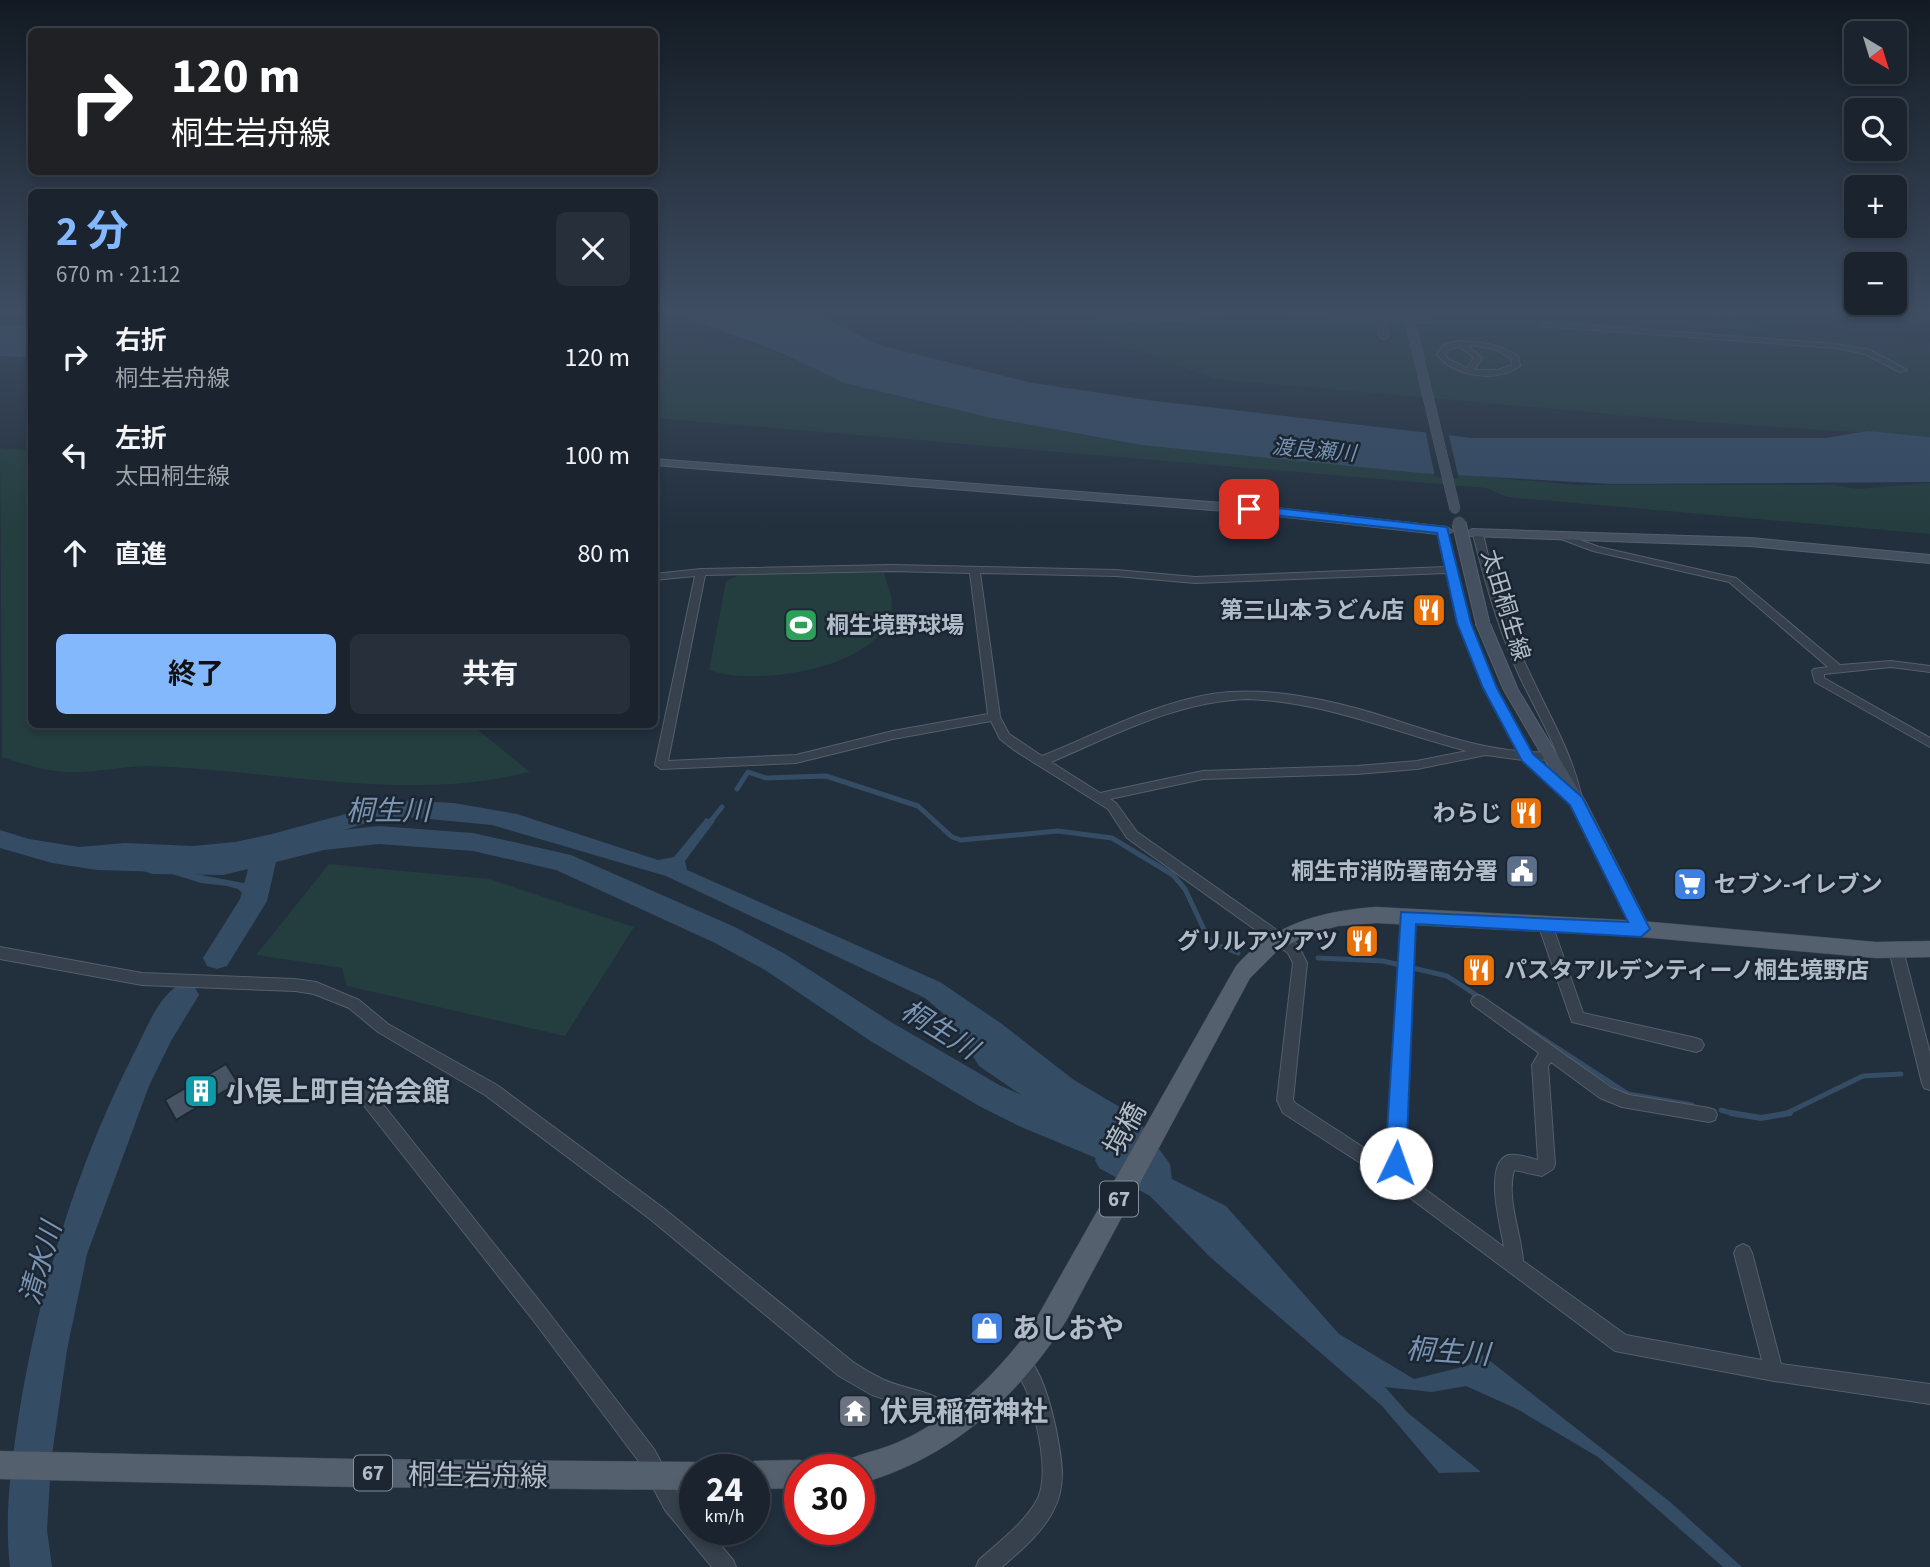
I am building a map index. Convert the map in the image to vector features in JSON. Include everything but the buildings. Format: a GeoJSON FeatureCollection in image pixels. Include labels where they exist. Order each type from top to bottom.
{"type":"FeatureCollection","features":[{"type":"Feature","properties":{"kind":"main road","name":"67"},"geometry":{"type":"LineString","coordinates":[[1280,937],[1338,916],[1408,917],[1641,929],[1896,950],[1930,949]]}},
{"type":"Feature","properties":{"kind":"main road","name":"境橋"},"geometry":{"type":"LineString","coordinates":[[1023,1363],[1057,1312],[1243,972],[1258,952],[1280,937]]}},
{"type":"Feature","properties":{"kind":"main road","name":"67"},"geometry":{"type":"LineString","coordinates":[[875,1464],[914,1451],[993,1394],[1023,1363]]}},
{"type":"Feature","properties":{"kind":"main road","name":"桐生岩舟線"},"geometry":{"type":"LineString","coordinates":[[4,1465],[679,1476]]}},
{"type":"Feature","properties":{"kind":"street","name":"太田桐生線"},"geometry":{"type":"LineString","coordinates":[[1425,382],[1455,509],[1449,528],[1483,624],[1511,690],[1577,801],[1641,929]]}},
{"type":"Feature","properties":{"kind":"street"},"geometry":{"type":"LineString","coordinates":[[658,463],[1237,508],[1449,528],[1450,569],[1473,652],[1527,757],[1577,801]]}},
{"type":"Feature","properties":{"kind":"street"},"geometry":{"type":"LineString","coordinates":[[1577,801],[1566,755],[1525,677],[1503,625],[1475,534],[1750,542],[1930,559]]}},
{"type":"Feature","properties":{"kind":"street"},"geometry":{"type":"LineString","coordinates":[[1564,537],[1596,549],[1732,580],[1836,668]]}},
{"type":"Feature","properties":{"kind":"street"},"geometry":{"type":"LineString","coordinates":[[658,577],[701,572],[892,568],[1116,573],[1195,580],[1450,569]]}},
{"type":"Feature","properties":{"kind":"street"},"geometry":{"type":"LineString","coordinates":[[975,570],[994,716],[1004,736],[1100,797],[1112,806],[1132,835],[1293,948],[1300,963],[1285,1100],[1289,1108],[1388,1172],[1622,1345],[1774,1372],[1930,1394]]}},
{"type":"Feature","properties":{"kind":"street"},"geometry":{"type":"LineString","coordinates":[[701,572],[661,765],[796,760],[893,735],[994,716]]}},
{"type":"Feature","properties":{"kind":"street"},"geometry":{"type":"LineString","coordinates":[[1930,669],[1891,664],[1818,671],[1819,680],[1930,743]]}},
{"type":"Feature","properties":{"kind":"street"},"geometry":{"type":"LineString","coordinates":[[1042,761],[1181,705],[1212,698],[1257,697],[1305,700],[1483,752],[1527,757],[1548,756]]}},
{"type":"Feature","properties":{"kind":"street"},"geometry":{"type":"LineString","coordinates":[[1100,797],[1203,775],[1393,767],[1483,752]]}},
{"type":"Feature","properties":{"kind":"street"},"geometry":{"type":"LineString","coordinates":[[1388,1172],[1396,1163],[1408,917]]}},
{"type":"Feature","properties":{"kind":"street"},"geometry":{"type":"LineString","coordinates":[[1545,924],[1577,1018],[1696,1045]]}},
{"type":"Feature","properties":{"kind":"street"},"geometry":{"type":"LineString","coordinates":[[1896,950],[1930,1083]]}},
{"type":"Feature","properties":{"kind":"street"},"geometry":{"type":"LineString","coordinates":[[0,953],[139,984],[295,985],[316,988],[354,1004],[383,1028],[491,1090],[656,1213],[846,1369],[879,1388],[934,1405],[951,1424]]}},
{"type":"Feature","properties":{"kind":"street"},"geometry":{"type":"LineString","coordinates":[[1478,1001],[1606,1093],[1628,1102],[1709,1115]]}},
{"type":"Feature","properties":{"kind":"street"},"geometry":{"type":"LineString","coordinates":[[1515,1265],[1513,1234],[1503,1196],[1503,1171],[1510,1162],[1542,1168],[1547,1164],[1540,1065],[1548,1053]]}},
{"type":"Feature","properties":{"kind":"street"},"geometry":{"type":"LineString","coordinates":[[364,1093],[540,1314],[647,1456],[672,1503],[726,1567]]}},
{"type":"Feature","properties":{"kind":"street"},"geometry":{"type":"LineString","coordinates":[[1742,1253],[1774,1372]]}},
{"type":"Feature","properties":{"kind":"street"},"geometry":{"type":"LineString","coordinates":[[986,1567],[1035,1518],[1051,1493],[1045,1421],[1037,1388],[1023,1363]]}},
{"type":"Feature","properties":{"kind":"green space"},"geometry":{"type":"Polygon","coordinates":[[[658,382],[842,382],[987,417],[1141,445],[1576,485],[1832,485],[1858,489],[1930,483],[1930,534],[1507,497],[1486,488],[658,418],[658,382]]]}},
{"type":"Feature","properties":{"kind":"green space"},"geometry":{"type":"Polygon","coordinates":[[[1252,382],[1930,382],[1930,437],[1689,421],[1252,382]]]}},
{"type":"Feature","properties":{"kind":"green space"},"geometry":{"type":"Polygon","coordinates":[[[0,448],[28,451],[28,728],[476,728],[530,772],[483,781],[388,785],[149,766],[64,772],[2,757],[0,448]]]}},
{"type":"Feature","properties":{"kind":"green space","name":"桐生境野球場"},"geometry":{"type":"Polygon","coordinates":[[[884,571],[891,597],[891,613],[881,633],[863,648],[839,661],[782,674],[729,675],[709,670],[726,581],[742,574],[884,571]]]}},
{"type":"Feature","properties":{"kind":"green space"},"geometry":{"type":"Polygon","coordinates":[[[329,864],[489,879],[634,927],[565,1036],[347,986],[342,968],[256,955],[329,864]]]}},
{"type":"Feature","properties":{"kind":"water","name":"渡良瀬川"},"geometry":{"type":"Polygon","coordinates":[[[1028,382],[1148,400],[1472,438],[1825,438],[1868,431],[1930,437],[1930,482],[1611,484],[1420,473],[1141,445],[987,417],[844,383],[1028,382]]]}},
{"type":"Feature","properties":{"kind":"water"},"geometry":{"type":"Polygon","coordinates":[[[397,800],[454,803],[517,814],[658,860],[674,857],[706,818],[715,821],[685,861],[687,870],[940,982],[1002,1024],[1074,1080],[1135,1116],[1170,1164],[1172,1179],[1226,1206],[1339,1334],[1414,1379],[1470,1365],[1480,1353],[1669,1501],[1742,1567],[1723,1567],[1598,1457],[1517,1409],[1466,1386],[1432,1392],[1385,1387],[1408,1413],[1481,1472],[1439,1473],[1382,1406],[1210,1257],[1150,1196],[1099,1168],[1095,1160],[1099,1148],[979,1066],[952,1021],[925,998],[666,876],[492,825],[408,817],[363,824],[285,849],[237,858],[182,862],[190,873],[249,884],[258,890],[257,915],[226,959],[208,956],[247,904],[246,897],[238,889],[201,883],[166,872],[97,870],[52,863],[0,848],[0,830],[29,839],[79,847],[125,843],[193,846],[235,842],[397,800]]]}},
{"type":"Feature","properties":{"kind":"pier"},"geometry":{"type":"Polygon","coordinates":[[[1425,429],[1448,432],[1459,479],[1435,477],[1425,429]]]}},
{"type":"Feature","properties":{"kind":"waterway"},"geometry":{"type":"LineString","coordinates":[[737,789],[748,772],[766,778],[826,776],[918,806],[952,837],[961,840],[1058,831],[1112,838],[1173,875],[1185,889],[1208,938],[1214,944],[1238,953]]}},
{"type":"Feature","properties":{"kind":"waterway"},"geometry":{"type":"LineString","coordinates":[[709,823],[722,807]]}},
{"type":"Feature","properties":{"kind":"waterway","name":"桐生川"},"geometry":{"type":"LineString","coordinates":[[152,864],[223,865],[324,841],[379,835],[473,842],[562,862],[725,935],[775,962],[880,1031],[990,1096],[1032,1117],[1118,1152]]}},
{"type":"Feature","properties":{"kind":"waterway","name":"清水川"},"geometry":{"type":"LineString","coordinates":[[217,958],[253,901],[264,857]]}},
{"type":"Feature","properties":{"kind":"waterway"},"geometry":{"type":"LineString","coordinates":[[1318,958],[1383,961],[1447,976],[1628,1094],[1692,1105]]}},
{"type":"Feature","properties":{"kind":"waterway","name":"清水川"},"geometry":{"type":"LineString","coordinates":[[31,1567],[26,1530],[31,1462],[48,1350],[70,1254],[134,1085],[160,1032],[184,995]]}},
{"type":"Feature","properties":{"kind":"waterway"},"geometry":{"type":"LineString","coordinates":[[1786,1114],[1863,1076],[1901,1074]]}},
{"type":"Feature","properties":{"kind":"waterway"},"geometry":{"type":"LineString","coordinates":[[1721,1110],[1731,1113]]}},
{"type":"Feature","properties":{"kind":"waterway"},"geometry":{"type":"LineString","coordinates":[[1731,1113],[1761,1118],[1786,1114]]}},
{"type":"Feature","properties":{"kind":"waterway"},"geometry":{"type":"LineString","coordinates":[[1731,1113],[1738,1115]]}},
{"type":"Feature","properties":{"kind":"waterway"},"geometry":{"type":"LineString","coordinates":[[1786,1114],[1790,1113]]}},
{"type":"Feature","properties":{"kind":"place","name":"第三山本うどん店"},"geometry":{"type":"Point","coordinates":[1429,610]}},
{"type":"Feature","properties":{"kind":"place","name":"桐生境野球場"},"geometry":{"type":"Point","coordinates":[801,625]}},
{"type":"Feature","properties":{"kind":"place","name":"わらじ"},"geometry":{"type":"Point","coordinates":[1526,813]}},
{"type":"Feature","properties":{"kind":"place","name":"桐生市消防署南分署"},"geometry":{"type":"Point","coordinates":[1522,871]}},
{"type":"Feature","properties":{"kind":"place","name":"セブン-イレブン"},"geometry":{"type":"Point","coordinates":[1690,884]}},
{"type":"Feature","properties":{"kind":"place","name":"グリルアツアツ"},"geometry":{"type":"Point","coordinates":[1362,941]}},
{"type":"Feature","properties":{"kind":"place","name":"パスタアルデンティーノ桐生境野店"},"geometry":{"type":"Point","coordinates":[1479,970]}},
{"type":"Feature","properties":{"kind":"place","name":"小俣上町自治会館"},"geometry":{"type":"Point","coordinates":[201,1091]}},
{"type":"Feature","properties":{"kind":"place","name":"あしおや"},"geometry":{"type":"Point","coordinates":[987,1328]}},
{"type":"Feature","properties":{"kind":"place","name":"伏見稲荷神社"},"geometry":{"type":"Point","coordinates":[855,1411]}},
{"type":"Feature","properties":{"kind":"route"},"geometry":{"type":"LineString","coordinates":[[1249,509],[1442,530],[1464,623],[1473,652],[1490,688],[1527,757],[1577,801],[1641,929],[1408,917],[1396,1163]]}}]}
